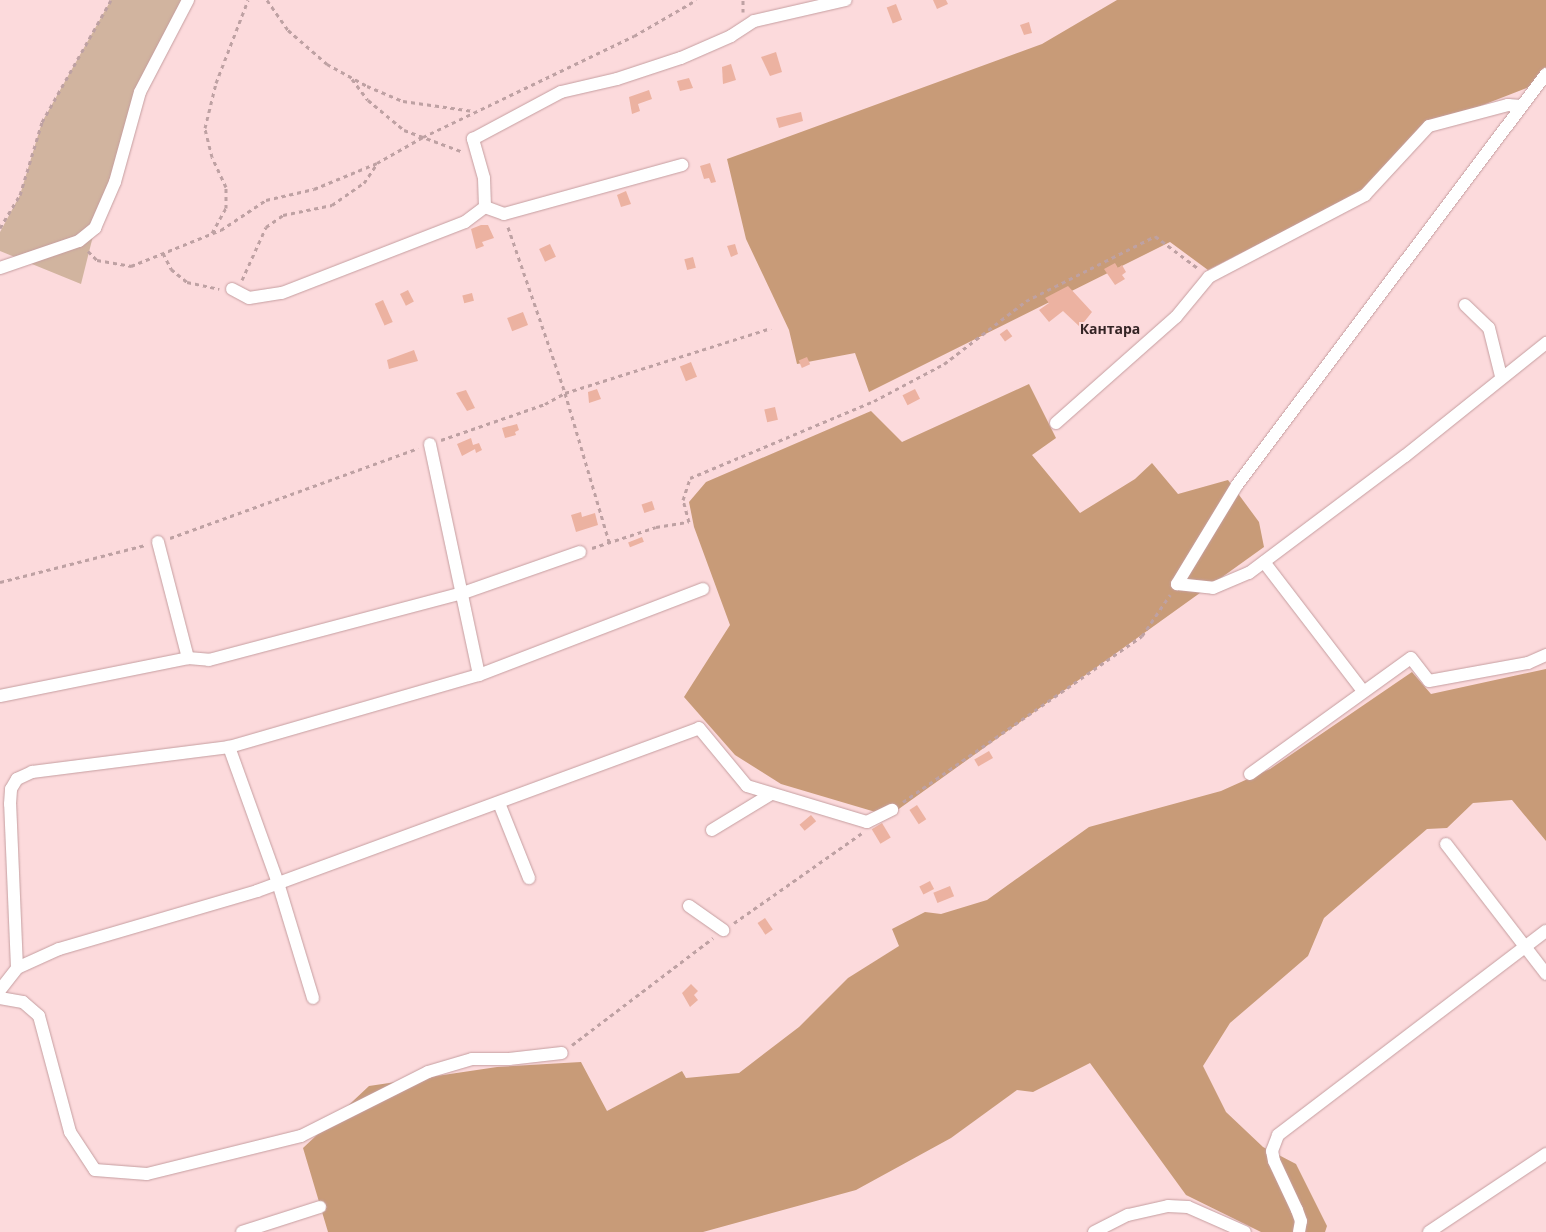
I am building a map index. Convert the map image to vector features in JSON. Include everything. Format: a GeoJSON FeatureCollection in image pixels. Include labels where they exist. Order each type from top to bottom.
{"type":"FeatureCollection","features":[{"type":"Feature","properties":{"kind":"street"},"geometry":{"type":"LineString","coordinates":[[0,268],[79,241],[95,228],[108,203],[140,92],[188,0]]}},
{"type":"Feature","properties":{"kind":"street"},"geometry":{"type":"LineString","coordinates":[[485,207],[484,178],[475,156],[473,139],[561,92],[617,79],[681,58],[731,36],[754,21],[846,0]]}},
{"type":"Feature","properties":{"kind":"street"},"geometry":{"type":"LineString","coordinates":[[1546,74],[1237,485],[1177,584],[1213,588],[1249,573],[1405,456],[1501,376],[1546,342]]}},
{"type":"Feature","properties":{"kind":"street"},"geometry":{"type":"LineString","coordinates":[[1056,423],[1176,317],[1209,278],[1365,196],[1429,126],[1508,105],[1522,106]]}},
{"type":"Feature","properties":{"kind":"street"},"geometry":{"type":"LineString","coordinates":[[485,207],[504,214],[682,165]]}},
{"type":"Feature","properties":{"kind":"street"},"geometry":{"type":"LineString","coordinates":[[232,289],[249,298],[282,293],[465,222],[485,207]]}},
{"type":"Feature","properties":{"kind":"street"},"geometry":{"type":"LineString","coordinates":[[1465,305],[1489,328],[1501,376]]}},
{"type":"Feature","properties":{"kind":"street"},"geometry":{"type":"LineString","coordinates":[[430,444],[479,675]]}},
{"type":"Feature","properties":{"kind":"street"},"geometry":{"type":"LineString","coordinates":[[158,542],[188,658]]}},
{"type":"Feature","properties":{"kind":"street"},"geometry":{"type":"LineString","coordinates":[[0,696],[188,658],[209,660],[463,593],[580,552]]}},
{"type":"Feature","properties":{"kind":"street"},"geometry":{"type":"LineString","coordinates":[[1264,562],[1363,690]]}},
{"type":"Feature","properties":{"kind":"street"},"geometry":{"type":"LineString","coordinates":[[17,968],[10,804],[11,789],[18,779],[32,772],[229,747],[479,675],[703,589]]}},
{"type":"Feature","properties":{"kind":"street"},"geometry":{"type":"LineString","coordinates":[[1250,774],[1363,690],[1411,658],[1429,680],[1528,663],[1546,655]]}},
{"type":"Feature","properties":{"kind":"street"},"geometry":{"type":"LineString","coordinates":[[0,990],[17,968],[59,950],[278,883],[699,728],[747,786],[867,822],[892,810]]}},
{"type":"Feature","properties":{"kind":"street"},"geometry":{"type":"LineString","coordinates":[[229,747],[278,883],[313,998]]}},
{"type":"Feature","properties":{"kind":"street"},"geometry":{"type":"LineString","coordinates":[[712,830],[772,794]]}},
{"type":"Feature","properties":{"kind":"street"},"geometry":{"type":"LineString","coordinates":[[499,803],[529,878]]}},
{"type":"Feature","properties":{"kind":"street"},"geometry":{"type":"LineString","coordinates":[[1446,844],[1546,974]]}},
{"type":"Feature","properties":{"kind":"street"},"geometry":{"type":"LineString","coordinates":[[689,906],[723,930]]}},
{"type":"Feature","properties":{"kind":"street"},"geometry":{"type":"LineString","coordinates":[[1299,1232],[1301,1221],[1273,1156],[1273,1142],[1278,1135],[1546,930]]}},
{"type":"Feature","properties":{"kind":"street"},"geometry":{"type":"LineString","coordinates":[[0,998],[23,1002],[39,1016],[70,1132],[95,1170],[146,1174],[301,1136],[428,1072],[472,1058],[509,1059],[562,1053]]}},
{"type":"Feature","properties":{"kind":"street"},"geometry":{"type":"LineString","coordinates":[[1429,1232],[1546,1154]]}},
{"type":"Feature","properties":{"kind":"street"},"geometry":{"type":"LineString","coordinates":[[1094,1232],[1128,1215],[1168,1206],[1188,1207],[1245,1232]]}},
{"type":"Feature","properties":{"kind":"street"},"geometry":{"type":"LineString","coordinates":[[242,1232],[320,1207]]}},
{"type":"Feature","properties":{"kind":"path"},"geometry":{"type":"LineString","coordinates":[[0,228],[20,196],[42,122],[110,0]]}},
{"type":"Feature","properties":{"kind":"path"},"geometry":{"type":"LineString","coordinates":[[212,233],[226,208],[226,187],[212,157],[205,128],[216,83],[248,0]]}},
{"type":"Feature","properties":{"kind":"path"},"geometry":{"type":"LineString","coordinates":[[267,0],[288,30],[327,64],[350,77],[403,101],[475,112]]}},
{"type":"Feature","properties":{"kind":"path"},"geometry":{"type":"LineString","coordinates":[[79,241],[97,260],[131,266],[212,233],[266,200],[314,189],[377,163],[423,136],[634,36],[696,0]]}},
{"type":"Feature","properties":{"kind":"path"},"geometry":{"type":"LineString","coordinates":[[350,77],[368,100],[404,130],[475,156]]}},
{"type":"Feature","properties":{"kind":"path"},"geometry":{"type":"LineString","coordinates":[[163,253],[171,269],[187,282],[226,291],[240,286],[266,227],[283,215],[332,205],[364,183],[377,163]]}},
{"type":"Feature","properties":{"kind":"path"},"geometry":{"type":"LineString","coordinates":[[504,214],[565,393],[608,542]]}},
{"type":"Feature","properties":{"kind":"path"},"geometry":{"type":"LineString","coordinates":[[580,552],[656,527],[689,522],[683,500],[690,478],[874,401],[944,364],[1026,302],[1155,236],[1209,278]]}},
{"type":"Feature","properties":{"kind":"path"},"geometry":{"type":"LineString","coordinates":[[0,582],[158,542],[545,404],[565,393],[771,328]]}},
{"type":"Feature","properties":{"kind":"shaded area"},"geometry":{"type":"Polygon","coordinates":[[[111,0],[188,0],[140,92],[95,228],[81,284],[0,251],[0,232],[20,195],[42,122],[111,0]]]}},
{"type":"Feature","properties":{"kind":"shaded area"},"geometry":{"type":"Polygon","coordinates":[[[1117,0],[1546,0],[1546,68],[1532,86],[1429,126],[1357,194],[1208,270],[1170,242],[869,392],[855,353],[797,364],[789,330],[746,239],[727,159],[1042,44],[1117,0]]]}},
{"type":"Feature","properties":{"kind":"shaded area"},"geometry":{"type":"Polygon","coordinates":[[[1029,384],[1056,438],[1032,455],[1080,513],[1135,479],[1152,463],[1178,494],[1228,480],[1259,522],[1264,547],[889,816],[781,784],[735,755],[684,697],[730,625],[694,527],[689,502],[706,482],[871,411],[902,442],[1029,384]]]}},
{"type":"Feature","properties":{"kind":"shaded area"},"geometry":{"type":"Polygon","coordinates":[[[1546,669],[1546,841],[1512,800],[1473,803],[1447,828],[1427,829],[1324,918],[1308,956],[1230,1023],[1203,1066],[1226,1112],[1263,1147],[1296,1164],[1327,1226],[1325,1232],[1261,1232],[1186,1195],[1090,1063],[1033,1092],[1017,1090],[951,1138],[856,1190],[703,1232],[328,1232],[303,1148],[369,1086],[497,1067],[581,1062],[607,1111],[682,1071],[686,1078],[739,1073],[799,1027],[848,978],[899,946],[892,929],[925,912],[941,914],[987,900],[1089,827],[1221,791],[1270,769],[1412,672],[1431,694],[1546,669]]]}},
{"type":"Feature","properties":{"kind":"building"},"geometry":{"type":"Polygon","coordinates":[[[933,0],[946,0],[948,4],[937,9],[933,0]]]}},
{"type":"Feature","properties":{"kind":"building"},"geometry":{"type":"Polygon","coordinates":[[[896,4],[902,20],[893,23],[887,8],[896,4]]]}},
{"type":"Feature","properties":{"kind":"building"},"geometry":{"type":"Polygon","coordinates":[[[1029,22],[1032,33],[1024,35],[1020,25],[1029,22]]]}},
{"type":"Feature","properties":{"kind":"building"},"geometry":{"type":"Polygon","coordinates":[[[776,52],[782,72],[770,76],[761,57],[776,52]]]}},
{"type":"Feature","properties":{"kind":"building"},"geometry":{"type":"Polygon","coordinates":[[[731,64],[736,80],[723,84],[722,67],[731,64]]]}},
{"type":"Feature","properties":{"kind":"building"},"geometry":{"type":"Polygon","coordinates":[[[689,78],[693,88],[680,91],[677,81],[689,78]]]}},
{"type":"Feature","properties":{"kind":"building"},"geometry":{"type":"Polygon","coordinates":[[[649,90],[652,99],[638,104],[640,111],[632,114],[629,97],[649,90]]]}},
{"type":"Feature","properties":{"kind":"building"},"geometry":{"type":"Polygon","coordinates":[[[801,112],[803,121],[779,128],[776,118],[801,112]]]}},
{"type":"Feature","properties":{"kind":"building"},"geometry":{"type":"Polygon","coordinates":[[[710,163],[716,182],[711,183],[709,178],[704,179],[700,166],[710,163]]]}},
{"type":"Feature","properties":{"kind":"building"},"geometry":{"type":"Polygon","coordinates":[[[626,191],[631,204],[621,207],[617,195],[626,191]]]}},
{"type":"Feature","properties":{"kind":"building"},"geometry":{"type":"Polygon","coordinates":[[[481,225],[488,225],[494,238],[482,242],[484,246],[476,249],[471,229],[481,225]]]}},
{"type":"Feature","properties":{"kind":"building"},"geometry":{"type":"Polygon","coordinates":[[[550,244],[556,257],[545,262],[539,249],[550,244]]]}},
{"type":"Feature","properties":{"kind":"building"},"geometry":{"type":"Polygon","coordinates":[[[735,244],[738,254],[731,257],[727,246],[735,244]]]}},
{"type":"Feature","properties":{"kind":"building"},"geometry":{"type":"Polygon","coordinates":[[[693,257],[696,268],[687,270],[684,259],[693,257]]]}},
{"type":"Feature","properties":{"kind":"building"},"geometry":{"type":"Polygon","coordinates":[[[1115,263],[1118,268],[1122,265],[1126,272],[1122,275],[1125,279],[1115,285],[1104,269],[1115,263]]]}},
{"type":"Feature","properties":{"kind":"building"},"geometry":{"type":"Polygon","coordinates":[[[1068,286],[1092,312],[1080,327],[1063,311],[1049,322],[1039,310],[1049,303],[1045,298],[1068,286]]]}},
{"type":"Feature","properties":{"kind":"building"},"geometry":{"type":"Polygon","coordinates":[[[408,290],[414,302],[406,306],[400,294],[408,290]]]}},
{"type":"Feature","properties":{"kind":"building"},"geometry":{"type":"Polygon","coordinates":[[[472,293],[474,301],[464,303],[462,295],[472,293]]]}},
{"type":"Feature","properties":{"kind":"building"},"geometry":{"type":"Polygon","coordinates":[[[383,300],[393,322],[385,326],[375,304],[383,300]]]}},
{"type":"Feature","properties":{"kind":"building"},"geometry":{"type":"Polygon","coordinates":[[[523,312],[528,325],[512,331],[507,318],[523,312]]]}},
{"type":"Feature","properties":{"kind":"building"},"geometry":{"type":"Polygon","coordinates":[[[1007,329],[1012,336],[1005,342],[1000,334],[1007,329]]]}},
{"type":"Feature","properties":{"kind":"building"},"geometry":{"type":"Polygon","coordinates":[[[414,350],[418,361],[389,369],[387,360],[414,350]]]}},
{"type":"Feature","properties":{"kind":"building"},"geometry":{"type":"Polygon","coordinates":[[[807,357],[810,364],[802,368],[799,361],[807,357]]]}},
{"type":"Feature","properties":{"kind":"building"},"geometry":{"type":"Polygon","coordinates":[[[691,362],[697,377],[686,381],[680,366],[691,362]]]}},
{"type":"Feature","properties":{"kind":"building"},"geometry":{"type":"Polygon","coordinates":[[[597,389],[601,399],[589,403],[588,392],[597,389]]]}},
{"type":"Feature","properties":{"kind":"building"},"geometry":{"type":"Polygon","coordinates":[[[915,389],[920,399],[908,405],[903,395],[915,389]]]}},
{"type":"Feature","properties":{"kind":"building"},"geometry":{"type":"Polygon","coordinates":[[[466,390],[475,408],[467,411],[456,393],[466,390]]]}},
{"type":"Feature","properties":{"kind":"building"},"geometry":{"type":"Polygon","coordinates":[[[775,407],[778,420],[767,422],[764,409],[775,407]]]}},
{"type":"Feature","properties":{"kind":"building"},"geometry":{"type":"Polygon","coordinates":[[[517,424],[519,430],[515,432],[516,435],[505,438],[502,428],[517,424]]]}},
{"type":"Feature","properties":{"kind":"building"},"geometry":{"type":"Polygon","coordinates":[[[471,438],[473,445],[479,443],[482,450],[476,453],[475,449],[462,456],[457,444],[471,438]]]}},
{"type":"Feature","properties":{"kind":"building"},"geometry":{"type":"Polygon","coordinates":[[[652,501],[655,510],[644,513],[642,504],[652,501]]]}},
{"type":"Feature","properties":{"kind":"building"},"geometry":{"type":"Polygon","coordinates":[[[581,512],[582,517],[595,513],[598,525],[576,532],[571,515],[581,512]]]}},
{"type":"Feature","properties":{"kind":"building"},"geometry":{"type":"Polygon","coordinates":[[[642,537],[644,542],[630,547],[628,543],[642,537]]]}},
{"type":"Feature","properties":{"kind":"building"},"geometry":{"type":"Polygon","coordinates":[[[989,751],[993,758],[978,766],[974,760],[989,751]]]}},
{"type":"Feature","properties":{"kind":"building"},"geometry":{"type":"Polygon","coordinates":[[[917,805],[926,819],[919,824],[909,810],[917,805]]]}},
{"type":"Feature","properties":{"kind":"building"},"geometry":{"type":"Polygon","coordinates":[[[811,815],[816,821],[805,831],[800,825],[811,815]]]}},
{"type":"Feature","properties":{"kind":"building"},"geometry":{"type":"Polygon","coordinates":[[[882,823],[891,838],[880,844],[872,829],[882,823]]]}},
{"type":"Feature","properties":{"kind":"building"},"geometry":{"type":"Polygon","coordinates":[[[930,881],[934,889],[923,894],[919,886],[930,881]]]}},
{"type":"Feature","properties":{"kind":"building"},"geometry":{"type":"Polygon","coordinates":[[[950,886],[954,896],[937,903],[933,893],[950,886]]]}},
{"type":"Feature","properties":{"kind":"building"},"geometry":{"type":"Polygon","coordinates":[[[765,918],[773,930],[765,935],[758,923],[765,918]]]}},
{"type":"Feature","properties":{"kind":"building"},"geometry":{"type":"Polygon","coordinates":[[[691,984],[698,991],[694,995],[698,1000],[690,1007],[682,993],[691,984]]]}},
{"type":"Feature","properties":{"kind":"district","name":"Кантара"},"geometry":{"type":"Point","coordinates":[1110,329]}}]}
